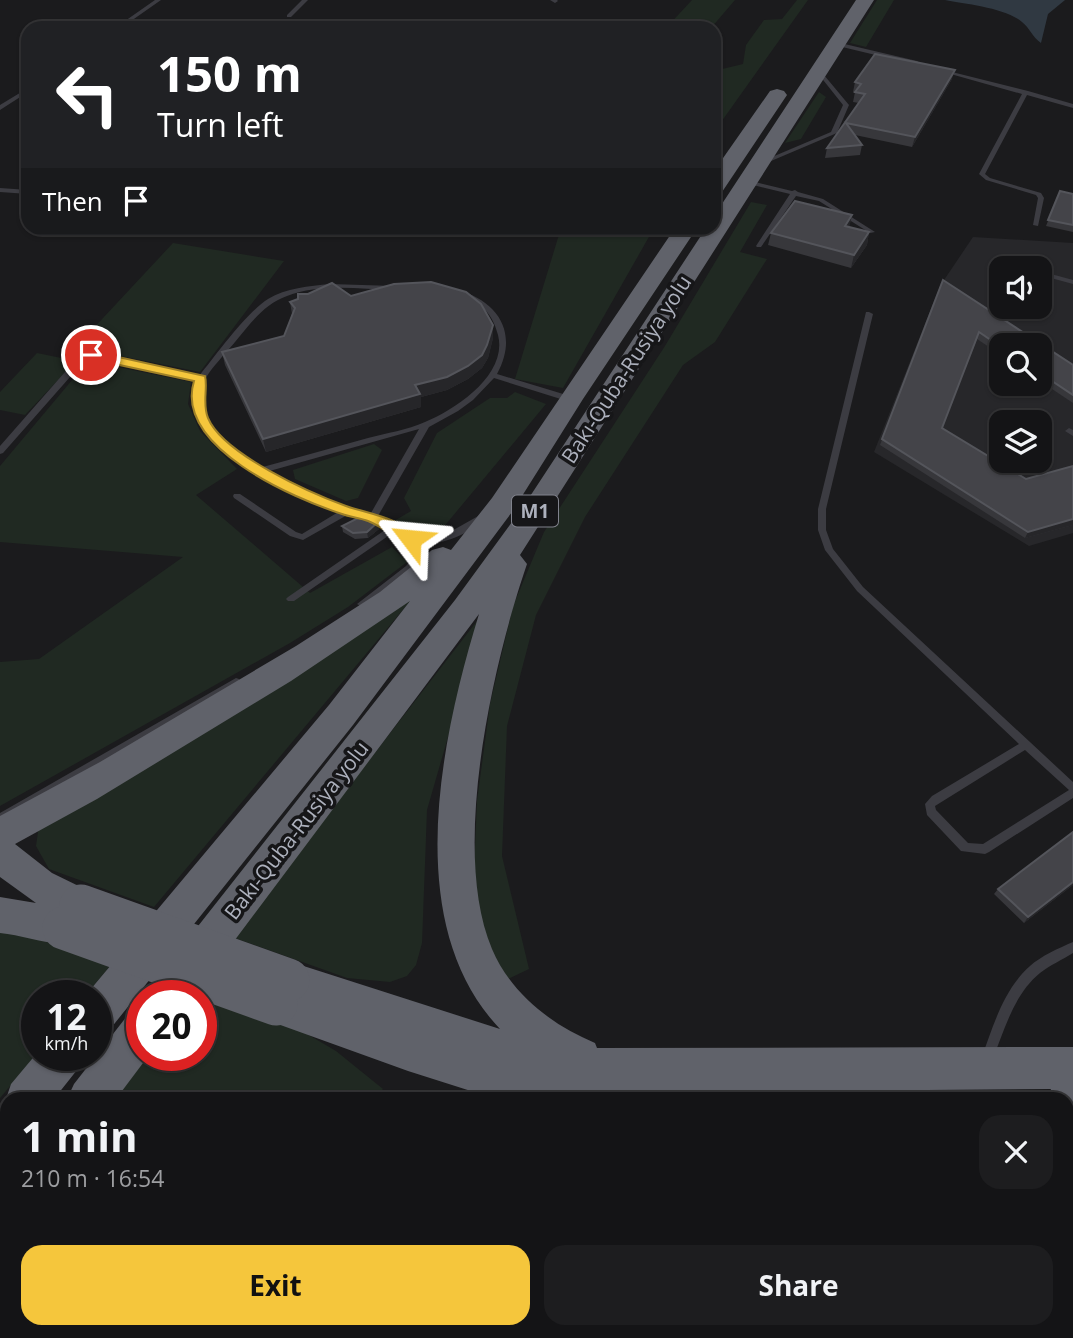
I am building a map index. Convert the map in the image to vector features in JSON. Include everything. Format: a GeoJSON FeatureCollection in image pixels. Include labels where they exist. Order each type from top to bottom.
{"type":"FeatureCollection","features":[{"type":"Feature","properties":{"kind":"highway","name":"Bakı-Quba-Rusiya yolu"},"geometry":{"type":"LineString","coordinates":[[721,219],[865,0]]}},
{"type":"Feature","properties":{"kind":"highway"},"geometry":{"type":"LineString","coordinates":[[721,177],[789,77]]}},
{"type":"Feature","properties":{"kind":"highway","name":"Bakı-Quba-Rusiya yolu"},"geometry":{"type":"LineString","coordinates":[[181,980],[450,629],[517,510],[570,399],[681,235]]}},
{"type":"Feature","properties":{"kind":"highway","name":"Bakı-Quba-Rusiya yolu"},"geometry":{"type":"LineString","coordinates":[[112,994],[341,715],[517,510],[710,235]]}},
{"type":"Feature","properties":{"kind":"highway"},"geometry":{"type":"LineString","coordinates":[[0,834],[147,751],[349,630],[517,510]]}},
{"type":"Feature","properties":{"kind":"highway"},"geometry":{"type":"LineString","coordinates":[[517,510],[479,670],[466,743],[461,789],[458,872],[465,929],[476,959],[494,991],[524,1024],[564,1052],[585,1060],[612,1065],[704,1072]]}},
{"type":"Feature","properties":{"kind":"highway"},"geometry":{"type":"LineString","coordinates":[[0,855],[73,917]]}},
{"type":"Feature","properties":{"kind":"highway"},"geometry":{"type":"LineString","coordinates":[[0,915],[73,917],[282,992],[490,1076],[561,1092]]}},
{"type":"Feature","properties":{"kind":"highway"},"geometry":{"type":"LineString","coordinates":[[282,992],[563,1066],[704,1072],[1073,1068]]}},
{"type":"Feature","properties":{"kind":"highway"},"geometry":{"type":"LineString","coordinates":[[94,1092],[126,1051]]}},
{"type":"Feature","properties":{"kind":"highway"},"geometry":{"type":"LineString","coordinates":[[32,1092],[49,1071]]}},
{"type":"Feature","properties":{"kind":"lane"},"geometry":{"type":"LineString","coordinates":[[128,21],[158,0]]}},
{"type":"Feature","properties":{"kind":"lane"},"geometry":{"type":"LineString","coordinates":[[289,16],[305,0]]}},
{"type":"Feature","properties":{"kind":"lane"},"geometry":{"type":"LineString","coordinates":[[836,44],[923,65]]}},
{"type":"Feature","properties":{"kind":"lane"},"geometry":{"type":"LineString","coordinates":[[936,68],[1073,106]]}},
{"type":"Feature","properties":{"kind":"lane"},"geometry":{"type":"LineString","coordinates":[[753,173],[834,133],[846,105],[819,71]]}},
{"type":"Feature","properties":{"kind":"lane"},"geometry":{"type":"LineString","coordinates":[[1026,92],[982,174],[988,179],[1039,194],[1041,198],[1036,225]]}},
{"type":"Feature","properties":{"kind":"lane"},"geometry":{"type":"LineString","coordinates":[[0,108],[21,94]]}},
{"type":"Feature","properties":{"kind":"lane"},"geometry":{"type":"LineString","coordinates":[[753,173],[795,192],[821,200],[872,232]]}},
{"type":"Feature","properties":{"kind":"lane"},"geometry":{"type":"LineString","coordinates":[[0,190],[21,192]]}},
{"type":"Feature","properties":{"kind":"lane"},"geometry":{"type":"LineString","coordinates":[[759,246],[795,192]]}},
{"type":"Feature","properties":{"kind":"lane"},"geometry":{"type":"LineString","coordinates":[[1052,276],[1073,282]]}},
{"type":"Feature","properties":{"kind":"lane"},"geometry":{"type":"LineString","coordinates":[[358,607],[391,584],[414,561],[412,548],[373,517],[309,497],[259,471],[229,449],[207,427],[198,404],[201,379],[267,302],[291,291],[321,287],[402,288]]}},
{"type":"Feature","properties":{"kind":"lane"},"geometry":{"type":"LineString","coordinates":[[259,471],[426,425],[462,407],[491,375],[504,349],[502,330],[492,310],[471,295],[452,290]]}},
{"type":"Feature","properties":{"kind":"lane"},"geometry":{"type":"LineString","coordinates":[[869,314],[822,509],[822,530],[829,550],[860,589],[1073,788]]}},
{"type":"Feature","properties":{"kind":"lane"},"geometry":{"type":"LineString","coordinates":[[0,451],[82,358],[91,355],[201,379]]}},
{"type":"Feature","properties":{"kind":"lane"},"geometry":{"type":"LineString","coordinates":[[491,375],[570,399]]}},
{"type":"Feature","properties":{"kind":"lane"},"geometry":{"type":"LineString","coordinates":[[373,517],[426,425]]}},
{"type":"Feature","properties":{"kind":"lane"},"geometry":{"type":"LineString","coordinates":[[237,496],[293,534],[303,537],[347,511]]}},
{"type":"Feature","properties":{"kind":"lane"},"geometry":{"type":"LineString","coordinates":[[391,530],[422,542],[436,543],[517,510]]}},
{"type":"Feature","properties":{"kind":"lane"},"geometry":{"type":"LineString","coordinates":[[291,599],[391,530]]}},
{"type":"Feature","properties":{"kind":"lane"},"geometry":{"type":"LineString","coordinates":[[0,818],[247,675]]}},
{"type":"Feature","properties":{"kind":"lane"},"geometry":{"type":"LineString","coordinates":[[1025,745],[936,799],[930,804],[931,812],[965,848],[985,849],[1073,793]]}},
{"type":"Feature","properties":{"kind":"lane"},"geometry":{"type":"LineString","coordinates":[[983,1068],[1019,987],[1035,969],[1073,947]]}},
{"type":"Feature","properties":{"kind":"shaded area"},"geometry":{"type":"Polygon","coordinates":[[[692,0],[735,0],[717,21],[672,21],[692,0]]]}},
{"type":"Feature","properties":{"kind":"shaded area"},"geometry":{"type":"Polygon","coordinates":[[[797,0],[808,0],[721,122],[721,69],[743,64],[746,45],[764,20],[782,19],[797,0]]]}},
{"type":"Feature","properties":{"kind":"shaded area"},"geometry":{"type":"Polygon","coordinates":[[[877,0],[894,0],[866,47],[850,43],[877,0]]]}},
{"type":"Feature","properties":{"kind":"shaded area"},"geometry":{"type":"Polygon","coordinates":[[[945,0],[1065,0],[1048,14],[1041,43],[1015,17],[985,7],[945,0]]]}},
{"type":"Feature","properties":{"kind":"shaded area"},"geometry":{"type":"Polygon","coordinates":[[[819,92],[826,97],[801,139],[785,143],[819,92]]]}},
{"type":"Feature","properties":{"kind":"shaded area"},"geometry":{"type":"Polygon","coordinates":[[[751,202],[767,205],[740,252],[767,259],[715,342],[683,365],[585,517],[536,615],[507,726],[502,856],[529,969],[506,980],[490,947],[473,893],[477,801],[490,704],[513,606],[544,532],[665,346],[751,202]]]}},
{"type":"Feature","properties":{"kind":"shaded area"},"geometry":{"type":"Polygon","coordinates":[[[559,235],[650,235],[563,388],[515,379],[559,235]]]}},
{"type":"Feature","properties":{"kind":"shaded area"},"geometry":{"type":"Polygon","coordinates":[[[973,237],[1073,243],[1073,533],[1029,546],[874,452],[940,286],[973,237]]]}},
{"type":"Feature","properties":{"kind":"shaded area"},"geometry":{"type":"Polygon","coordinates":[[[173,243],[284,261],[200,372],[76,347],[173,243]]]}},
{"type":"Feature","properties":{"kind":"shaded area"},"geometry":{"type":"Polygon","coordinates":[[[37,353],[76,361],[25,415],[0,410],[0,392],[37,353]]]}},
{"type":"Feature","properties":{"kind":"shaded area"},"geometry":{"type":"Polygon","coordinates":[[[88,361],[191,382],[188,404],[200,431],[237,469],[196,495],[310,593],[392,547],[407,562],[348,607],[290,643],[0,806],[0,662],[39,659],[183,557],[0,542],[0,466],[88,361]]]}},
{"type":"Feature","properties":{"kind":"shaded area"},"geometry":{"type":"Polygon","coordinates":[[[515,392],[546,404],[442,529],[422,533],[389,524],[411,511],[404,498],[437,433],[490,398],[507,398],[515,392]]]}},
{"type":"Feature","properties":{"kind":"shaded area"},"geometry":{"type":"Polygon","coordinates":[[[374,444],[382,450],[358,498],[346,501],[295,479],[293,470],[374,444]]]}},
{"type":"Feature","properties":{"kind":"shaded area"},"geometry":{"type":"Polygon","coordinates":[[[412,599],[154,907],[49,869],[36,846],[39,825],[412,599]]]}},
{"type":"Feature","properties":{"kind":"shaded area"},"geometry":{"type":"Polygon","coordinates":[[[484,612],[427,810],[422,943],[416,965],[407,976],[390,982],[347,978],[232,937],[484,612]]]}},
{"type":"Feature","properties":{"kind":"shaded area"},"geometry":{"type":"Polygon","coordinates":[[[0,927],[116,959],[98,980],[21,980],[23,1071],[5,1092],[0,1092],[0,927]]]}},
{"type":"Feature","properties":{"kind":"shaded area"},"geometry":{"type":"Polygon","coordinates":[[[217,1001],[295,1027],[336,1051],[383,1089],[380,1092],[118,1092],[135,1071],[217,1071],[217,1001]]]}},
{"type":"Feature","properties":{"kind":"building"},"geometry":{"type":"Polygon","coordinates":[[[875,54],[955,70],[915,137],[846,123],[862,145],[827,148],[865,94],[855,92],[861,84],[855,82],[875,54]]]}},
{"type":"Feature","properties":{"kind":"building"},"geometry":{"type":"Polygon","coordinates":[[[1060,191],[1073,194],[1073,225],[1048,220],[1060,191]]]}},
{"type":"Feature","properties":{"kind":"building"},"geometry":{"type":"Polygon","coordinates":[[[795,201],[852,215],[845,226],[869,232],[854,255],[771,233],[795,201]]]}},
{"type":"Feature","properties":{"kind":"building"},"geometry":{"type":"Polygon","coordinates":[[[943,280],[989,310],[989,319],[1003,319],[1024,333],[989,333],[989,339],[979,332],[942,428],[989,457],[989,473],[1016,473],[1026,479],[1073,466],[1073,519],[1028,532],[882,439],[943,280]]]}},
{"type":"Feature","properties":{"kind":"building"},"geometry":{"type":"Polygon","coordinates":[[[431,282],[466,292],[481,304],[493,325],[482,355],[447,377],[415,385],[420,394],[263,439],[222,352],[284,336],[295,308],[290,302],[298,299],[298,294],[308,294],[332,283],[351,296],[394,284],[431,282]]]}},
{"type":"Feature","properties":{"kind":"building"},"geometry":{"type":"Polygon","coordinates":[[[1052,351],[1073,365],[1073,395],[1052,381],[1052,351]]]}},
{"type":"Feature","properties":{"kind":"building"},"geometry":{"type":"Polygon","coordinates":[[[360,517],[378,522],[367,532],[353,533],[342,526],[360,517]]]}},
{"type":"Feature","properties":{"kind":"building"},"geometry":{"type":"Polygon","coordinates":[[[1073,832],[1073,882],[1028,917],[998,889],[1073,832]]]}},
{"type":"Feature","properties":{"kind":"route"},"geometry":{"type":"LineString","coordinates":[[91,355],[201,379],[197,390],[200,415],[216,438],[229,449],[259,471],[309,497],[333,507],[373,517],[391,530],[411,539]]}}]}
